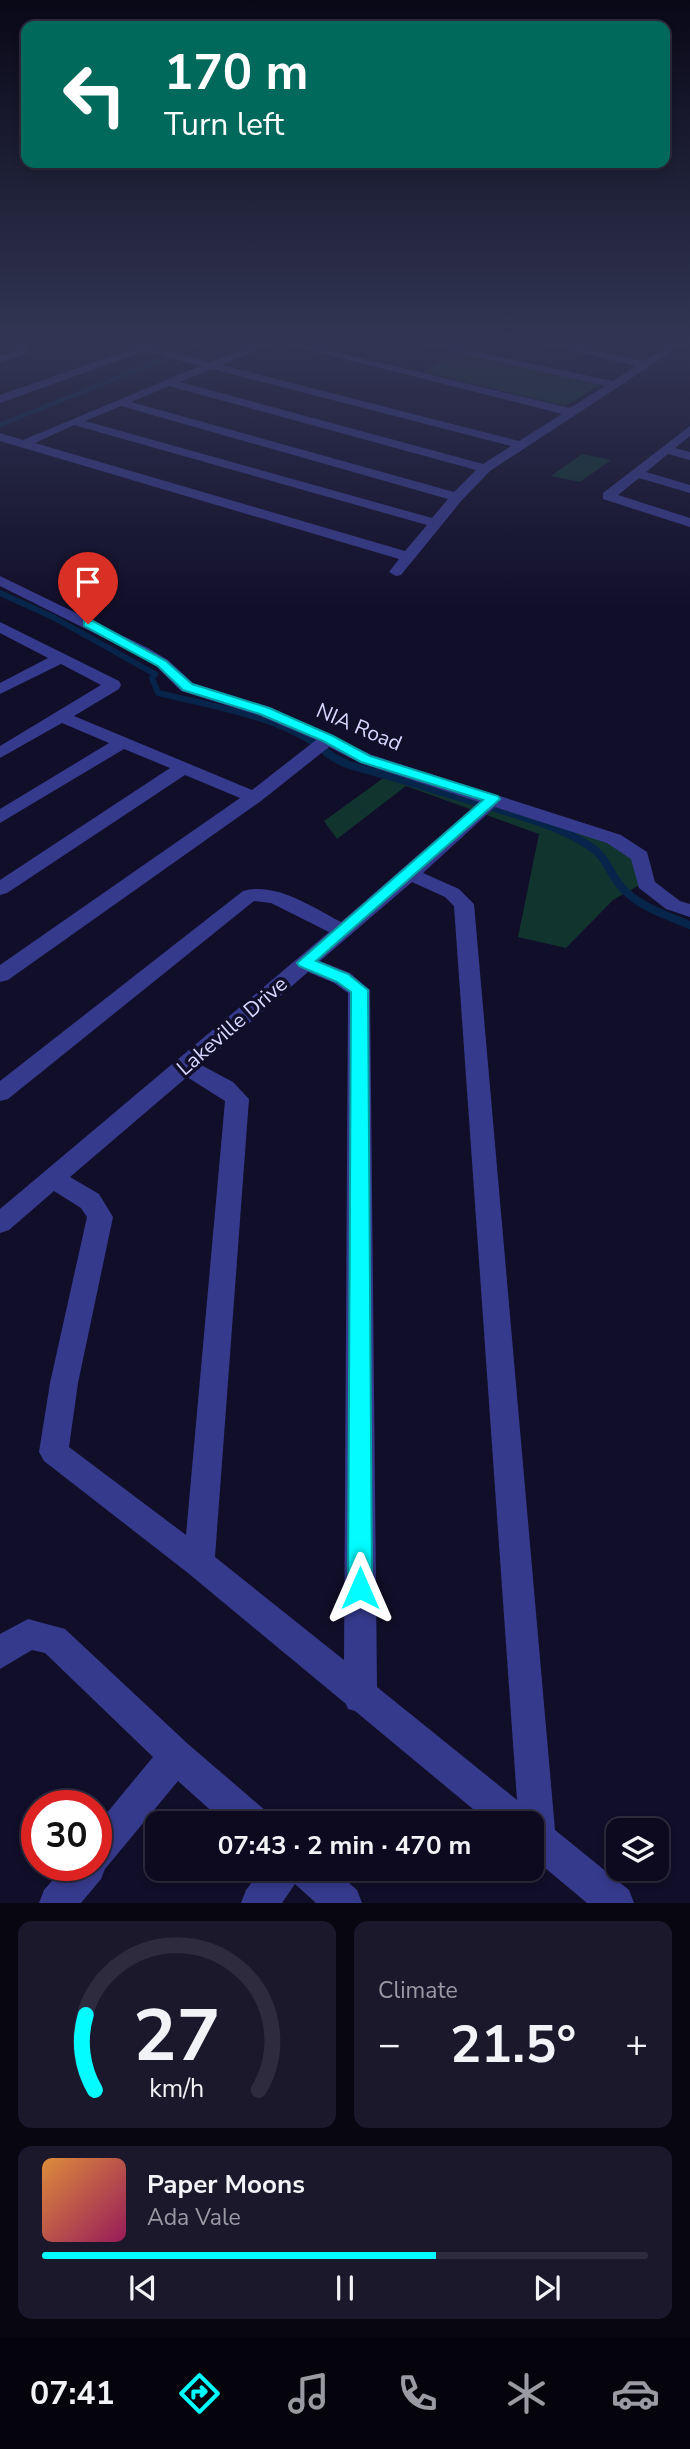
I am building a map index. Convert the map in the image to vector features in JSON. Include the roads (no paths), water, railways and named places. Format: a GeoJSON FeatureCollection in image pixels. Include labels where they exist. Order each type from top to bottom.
{"type":"FeatureCollection","features":[{"type":"Feature","properties":{"kind":"street"},"geometry":{"type":"LineString","coordinates":[[24,444],[50,432]]}},
{"type":"Feature","properties":{"kind":"street"},"geometry":{"type":"LineString","coordinates":[[111,432],[434,523]]}},
{"type":"Feature","properties":{"kind":"street"},"geometry":{"type":"LineString","coordinates":[[226,432],[457,497]]}},
{"type":"Feature","properties":{"kind":"street"},"geometry":{"type":"LineString","coordinates":[[351,432],[485,468]]}},
{"type":"Feature","properties":{"kind":"street"},"geometry":{"type":"LineString","coordinates":[[470,432],[519,444]]}},
{"type":"Feature","properties":{"kind":"street"},"geometry":{"type":"LineString","coordinates":[[396,572],[434,523],[485,468],[538,432]]}},
{"type":"Feature","properties":{"kind":"street"},"geometry":{"type":"LineString","coordinates":[[688,432],[608,495],[690,523]]}},
{"type":"Feature","properties":{"kind":"street"},"geometry":{"type":"LineString","coordinates":[[0,437],[409,557]]}},
{"type":"Feature","properties":{"kind":"street"},"geometry":{"type":"LineString","coordinates":[[666,450],[690,456]]}},
{"type":"Feature","properties":{"kind":"street"},"geometry":{"type":"LineString","coordinates":[[636,472],[690,489]]}},
{"type":"Feature","properties":{"kind":"street","name":"NIA Road"},"geometry":{"type":"LineString","coordinates":[[0,580],[142,651],[162,663],[187,687],[264,711],[322,743],[366,759],[614,839],[640,856],[646,884],[673,905],[690,911]]}},
{"type":"Feature","properties":{"kind":"street"},"geometry":{"type":"LineString","coordinates":[[0,627],[113,685],[0,753]]}},
{"type":"Feature","properties":{"kind":"street"},"geometry":{"type":"LineString","coordinates":[[0,689],[61,659]]}},
{"type":"Feature","properties":{"kind":"street"},"geometry":{"type":"LineString","coordinates":[[62,717],[254,797]]}},
{"type":"Feature","properties":{"kind":"street"},"geometry":{"type":"LineString","coordinates":[[0,817],[121,743]]}},
{"type":"Feature","properties":{"kind":"street"},"geometry":{"type":"LineString","coordinates":[[0,975],[254,797],[322,743]]}},
{"type":"Feature","properties":{"kind":"street"},"geometry":{"type":"LineString","coordinates":[[0,888],[183,768]]}},
{"type":"Feature","properties":{"kind":"street","name":"Lakeville Drive"},"geometry":{"type":"LineString","coordinates":[[0,1223],[410,874],[493,799]]}},
{"type":"Feature","properties":{"kind":"street"},"geometry":{"type":"LineString","coordinates":[[410,874],[452,892],[464,904],[529,1811]]}},
{"type":"Feature","properties":{"kind":"street"},"geometry":{"type":"LineString","coordinates":[[0,1093],[250,895],[275,897],[342,931]]}},
{"type":"Feature","properties":{"kind":"street"},"geometry":{"type":"LineString","coordinates":[[305,963],[342,978],[359,990],[360,1697]]}},
{"type":"Feature","properties":{"kind":"street"},"geometry":{"type":"LineString","coordinates":[[185,1066],[225,1087],[237,1099],[199,1563]]}},
{"type":"Feature","properties":{"kind":"street"},"geometry":{"type":"LineString","coordinates":[[53,1178],[90,1201],[100,1217],[64,1383],[54,1452],[199,1563],[360,1697],[504,1811]]}},
{"type":"Feature","properties":{"kind":"street"},"geometry":{"type":"LineString","coordinates":[[0,1653],[28,1634],[54,1640],[238,1811]]}},
{"type":"Feature","properties":{"kind":"street"},"geometry":{"type":"LineString","coordinates":[[112,1835],[176,1756]]}},
{"type":"Feature","properties":{"kind":"street"},"geometry":{"type":"LineString","coordinates":[[544,1844],[616,1903]]}},
{"type":"Feature","properties":{"kind":"street"},"geometry":{"type":"LineString","coordinates":[[57,1903],[75,1881]]}},
{"type":"Feature","properties":{"kind":"street"},"geometry":{"type":"LineString","coordinates":[[259,1903],[275,1881]]}},
{"type":"Feature","properties":{"kind":"street"},"geometry":{"type":"LineString","coordinates":[[319,1881],[344,1903]]}},
{"type":"Feature","properties":{"kind":"waterway"},"geometry":{"type":"LineString","coordinates":[[0,593],[53,617],[155,674],[152,678],[158,693],[268,721],[309,740],[328,753]]}},
{"type":"Feature","properties":{"kind":"waterway"},"geometry":{"type":"LineString","coordinates":[[326,752],[354,766],[479,803]]}},
{"type":"Feature","properties":{"kind":"waterway"},"geometry":{"type":"LineString","coordinates":[[495,808],[547,825],[584,842],[599,854],[617,881],[634,899],[690,925]]}}]}
